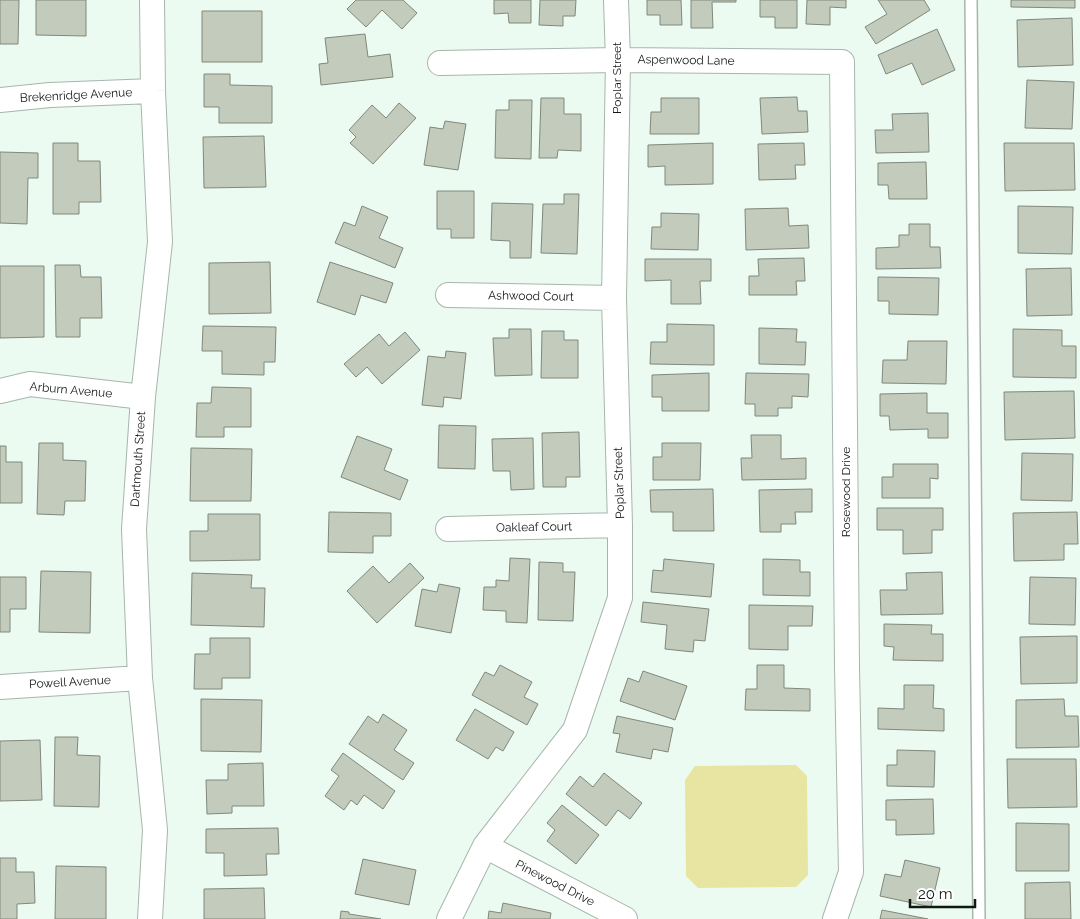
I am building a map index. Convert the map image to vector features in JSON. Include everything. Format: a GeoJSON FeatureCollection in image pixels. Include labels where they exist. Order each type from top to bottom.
{"type":"FeatureCollection","features":[{"type":"Feature","properties":{"kind":"street","name":"Dartmouth Street"},"geometry":{"type":"LineString","coordinates":[[150,919],[155,830],[140,678],[134,529],[142,397],[160,242],[153,91],[152,0]]}},
{"type":"Feature","properties":{"kind":"street","name":"Poplar Street"},"geometry":{"type":"LineString","coordinates":[[450,919],[485,846],[574,730],[620,598],[614,298],[618,60],[616,0]]}},
{"type":"Feature","properties":{"kind":"street","name":"Aspenwood Lane"},"geometry":{"type":"LineString","coordinates":[[440,63],[618,60],[842,62]]}},
{"type":"Feature","properties":{"kind":"street","name":"Rosewood Drive"},"geometry":{"type":"LineString","coordinates":[[835,919],[851,872],[847,667],[842,62]]}},
{"type":"Feature","properties":{"kind":"street","name":"Brekenridge Avenue"},"geometry":{"type":"LineString","coordinates":[[0,100],[153,91]]}},
{"type":"Feature","properties":{"kind":"street","name":"Ashwood Court"},"geometry":{"type":"LineString","coordinates":[[448,295],[614,298]]}},
{"type":"Feature","properties":{"kind":"street","name":"Arburn Avenue"},"geometry":{"type":"LineString","coordinates":[[0,390],[30,384],[142,397]]}},
{"type":"Feature","properties":{"kind":"street","name":"Oakleaf Court"},"geometry":{"type":"LineString","coordinates":[[448,529],[620,525]]}},
{"type":"Feature","properties":{"kind":"street","name":"Powell Avenue"},"geometry":{"type":"LineString","coordinates":[[0,686],[140,678]]}},
{"type":"Feature","properties":{"kind":"street","name":"Pinewood Drive"},"geometry":{"type":"LineString","coordinates":[[485,846],[625,919]]}},
{"type":"Feature","properties":{"kind":"lane"},"geometry":{"type":"LineString","coordinates":[[971,0],[979,919]]}},
{"type":"Feature","properties":{"kind":"shaded area"},"geometry":{"type":"Polygon","coordinates":[[[796,765],[807,776],[808,875],[796,887],[698,888],[686,876],[685,780],[695,766],[796,765]]]}},
{"type":"Feature","properties":{"kind":"building"},"geometry":{"type":"Polygon","coordinates":[[[0,0],[19,0],[18,44],[0,44],[0,0]]]}},
{"type":"Feature","properties":{"kind":"building"},"geometry":{"type":"Polygon","coordinates":[[[36,0],[86,0],[86,36],[36,35],[36,0]]]}},
{"type":"Feature","properties":{"kind":"building"},"geometry":{"type":"Polygon","coordinates":[[[356,0],[403,0],[417,13],[402,29],[382,10],[366,27],[347,9],[356,0]]]}},
{"type":"Feature","properties":{"kind":"building"},"geometry":{"type":"Polygon","coordinates":[[[494,0],[531,0],[531,23],[509,23],[508,13],[494,14],[494,0]]]}},
{"type":"Feature","properties":{"kind":"building"},"geometry":{"type":"Polygon","coordinates":[[[540,0],[576,0],[575,16],[563,16],[563,26],[539,25],[540,0]]]}},
{"type":"Feature","properties":{"kind":"building"},"geometry":{"type":"Polygon","coordinates":[[[647,0],[681,0],[682,25],[660,25],[660,15],[647,15],[647,0]]]}},
{"type":"Feature","properties":{"kind":"building"},"geometry":{"type":"Polygon","coordinates":[[[691,0],[736,0],[736,2],[712,2],[713,28],[691,28],[691,0]]]}},
{"type":"Feature","properties":{"kind":"building"},"geometry":{"type":"Polygon","coordinates":[[[760,0],[797,0],[797,28],[775,28],[775,17],[760,17],[760,0]]]}},
{"type":"Feature","properties":{"kind":"building"},"geometry":{"type":"Polygon","coordinates":[[[807,0],[846,0],[846,8],[830,7],[830,25],[806,24],[807,0]]]}},
{"type":"Feature","properties":{"kind":"building"},"geometry":{"type":"Polygon","coordinates":[[[878,0],[924,0],[930,10],[876,44],[865,27],[887,14],[878,0]]]}},
{"type":"Feature","properties":{"kind":"building"},"geometry":{"type":"Polygon","coordinates":[[[1011,0],[1075,0],[1075,8],[1011,7],[1011,0]]]}},
{"type":"Feature","properties":{"kind":"building"},"geometry":{"type":"Polygon","coordinates":[[[202,11],[262,11],[262,62],[202,62],[202,11]]]}},
{"type":"Feature","properties":{"kind":"building"},"geometry":{"type":"Polygon","coordinates":[[[1072,18],[1073,65],[1018,67],[1017,20],[1072,18]]]}},
{"type":"Feature","properties":{"kind":"building"},"geometry":{"type":"Polygon","coordinates":[[[937,29],[955,70],[922,85],[912,63],[886,74],[878,55],[937,29]]]}},
{"type":"Feature","properties":{"kind":"building"},"geometry":{"type":"Polygon","coordinates":[[[365,34],[368,57],[390,54],[393,77],[321,85],[319,64],[328,63],[325,38],[365,34]]]}},
{"type":"Feature","properties":{"kind":"building"},"geometry":{"type":"Polygon","coordinates":[[[204,74],[230,74],[230,85],[272,86],[272,123],[219,123],[219,107],[204,107],[204,74]]]}},
{"type":"Feature","properties":{"kind":"building"},"geometry":{"type":"Polygon","coordinates":[[[1027,80],[1074,82],[1072,129],[1025,128],[1027,80]]]}},
{"type":"Feature","properties":{"kind":"building"},"geometry":{"type":"Polygon","coordinates":[[[797,97],[798,111],[807,111],[808,132],[762,134],[760,98],[797,97]]]}},
{"type":"Feature","properties":{"kind":"building"},"geometry":{"type":"Polygon","coordinates":[[[541,98],[564,98],[564,114],[581,114],[581,151],[558,150],[557,158],[539,158],[541,98]]]}},
{"type":"Feature","properties":{"kind":"building"},"geometry":{"type":"Polygon","coordinates":[[[661,98],[699,98],[699,134],[650,134],[651,112],[661,112],[661,98]]]}},
{"type":"Feature","properties":{"kind":"building"},"geometry":{"type":"Polygon","coordinates":[[[509,100],[532,100],[531,159],[495,158],[496,110],[509,110],[509,100]]]}},
{"type":"Feature","properties":{"kind":"building"},"geometry":{"type":"Polygon","coordinates":[[[399,103],[416,118],[373,164],[350,143],[356,137],[349,130],[372,105],[386,118],[399,103]]]}},
{"type":"Feature","properties":{"kind":"building"},"geometry":{"type":"Polygon","coordinates":[[[928,113],[929,152],[876,153],[875,130],[893,130],[892,114],[928,113]]]}},
{"type":"Feature","properties":{"kind":"building"},"geometry":{"type":"Polygon","coordinates":[[[445,121],[466,124],[458,170],[424,165],[430,127],[443,129],[445,121]]]}},
{"type":"Feature","properties":{"kind":"building"},"geometry":{"type":"Polygon","coordinates":[[[264,136],[266,187],[204,188],[203,137],[264,136]]]}},
{"type":"Feature","properties":{"kind":"building"},"geometry":{"type":"Polygon","coordinates":[[[53,143],[78,143],[78,161],[100,161],[101,202],[79,202],[79,214],[53,214],[53,143]]]}},
{"type":"Feature","properties":{"kind":"building"},"geometry":{"type":"Polygon","coordinates":[[[713,143],[713,184],[665,185],[665,166],[648,167],[648,145],[713,143]]]}},
{"type":"Feature","properties":{"kind":"building"},"geometry":{"type":"Polygon","coordinates":[[[804,143],[805,165],[795,165],[796,179],[759,180],[758,144],[804,143]]]}},
{"type":"Feature","properties":{"kind":"building"},"geometry":{"type":"Polygon","coordinates":[[[1004,143],[1074,143],[1075,190],[1005,191],[1004,143]]]}},
{"type":"Feature","properties":{"kind":"building"},"geometry":{"type":"Polygon","coordinates":[[[0,152],[38,153],[38,178],[28,178],[27,224],[0,223],[0,152]]]}},
{"type":"Feature","properties":{"kind":"building"},"geometry":{"type":"Polygon","coordinates":[[[926,162],[927,199],[889,199],[888,185],[878,185],[878,163],[926,162]]]}},
{"type":"Feature","properties":{"kind":"building"},"geometry":{"type":"Polygon","coordinates":[[[437,191],[474,191],[474,238],[451,238],[451,229],[437,229],[437,191]]]}},
{"type":"Feature","properties":{"kind":"building"},"geometry":{"type":"Polygon","coordinates":[[[564,194],[579,194],[577,254],[541,253],[543,204],[564,204],[564,194]]]}},
{"type":"Feature","properties":{"kind":"building"},"geometry":{"type":"Polygon","coordinates":[[[492,203],[533,204],[531,258],[510,258],[510,241],[491,240],[492,203]]]}},
{"type":"Feature","properties":{"kind":"building"},"geometry":{"type":"Polygon","coordinates":[[[362,206],[388,217],[379,238],[403,248],[395,268],[335,243],[344,222],[355,226],[362,206]]]}},
{"type":"Feature","properties":{"kind":"building"},"geometry":{"type":"Polygon","coordinates":[[[1018,206],[1073,207],[1072,254],[1018,253],[1018,206]]]}},
{"type":"Feature","properties":{"kind":"building"},"geometry":{"type":"Polygon","coordinates":[[[788,208],[789,226],[808,225],[809,248],[746,250],[745,209],[788,208]]]}},
{"type":"Feature","properties":{"kind":"building"},"geometry":{"type":"Polygon","coordinates":[[[661,213],[699,214],[698,250],[651,249],[652,227],[661,227],[661,213]]]}},
{"type":"Feature","properties":{"kind":"building"},"geometry":{"type":"Polygon","coordinates":[[[909,224],[930,224],[930,247],[940,247],[941,268],[876,269],[876,248],[899,247],[899,235],[909,235],[909,224]]]}},
{"type":"Feature","properties":{"kind":"building"},"geometry":{"type":"Polygon","coordinates":[[[804,258],[805,281],[796,281],[797,295],[749,295],[749,276],[759,276],[758,259],[804,258]]]}},
{"type":"Feature","properties":{"kind":"building"},"geometry":{"type":"Polygon","coordinates":[[[645,259],[711,259],[711,281],[700,281],[701,304],[671,304],[671,280],[645,281],[645,259]]]}},
{"type":"Feature","properties":{"kind":"building"},"geometry":{"type":"Polygon","coordinates":[[[270,262],[271,313],[209,314],[209,263],[270,262]]]}},
{"type":"Feature","properties":{"kind":"building"},"geometry":{"type":"Polygon","coordinates":[[[330,262],[393,283],[386,303],[361,295],[355,315],[317,302],[330,262]]]}},
{"type":"Feature","properties":{"kind":"building"},"geometry":{"type":"Polygon","coordinates":[[[55,265],[80,265],[81,277],[101,277],[102,318],[80,318],[80,337],[56,337],[55,265]]]}},
{"type":"Feature","properties":{"kind":"building"},"geometry":{"type":"Polygon","coordinates":[[[0,266],[44,266],[44,337],[0,338],[0,266]]]}},
{"type":"Feature","properties":{"kind":"building"},"geometry":{"type":"Polygon","coordinates":[[[1071,268],[1072,315],[1027,316],[1026,269],[1071,268]]]}},
{"type":"Feature","properties":{"kind":"building"},"geometry":{"type":"Polygon","coordinates":[[[878,277],[939,278],[938,315],[889,314],[889,301],[878,301],[878,277]]]}},
{"type":"Feature","properties":{"kind":"building"},"geometry":{"type":"Polygon","coordinates":[[[667,324],[714,325],[714,365],[650,364],[651,342],[667,342],[667,324]]]}},
{"type":"Feature","properties":{"kind":"building"},"geometry":{"type":"Polygon","coordinates":[[[203,326],[276,327],[275,362],[264,362],[264,375],[222,374],[222,351],[202,351],[203,326]]]}},
{"type":"Feature","properties":{"kind":"building"},"geometry":{"type":"Polygon","coordinates":[[[759,328],[797,329],[796,342],[806,342],[805,365],[759,364],[759,328]]]}},
{"type":"Feature","properties":{"kind":"building"},"geometry":{"type":"Polygon","coordinates":[[[509,329],[531,329],[532,375],[495,376],[493,338],[509,338],[509,329]]]}},
{"type":"Feature","properties":{"kind":"building"},"geometry":{"type":"Polygon","coordinates":[[[1013,329],[1062,330],[1062,346],[1076,346],[1076,378],[1013,377],[1013,329]]]}},
{"type":"Feature","properties":{"kind":"building"},"geometry":{"type":"Polygon","coordinates":[[[542,331],[564,331],[564,340],[578,340],[578,378],[541,378],[542,331]]]}},
{"type":"Feature","properties":{"kind":"building"},"geometry":{"type":"Polygon","coordinates":[[[405,332],[420,350],[382,384],[367,367],[356,377],[344,364],[379,334],[389,346],[405,332]]]}},
{"type":"Feature","properties":{"kind":"building"},"geometry":{"type":"Polygon","coordinates":[[[908,341],[947,341],[946,384],[882,383],[883,360],[907,360],[908,341]]]}},
{"type":"Feature","properties":{"kind":"building"},"geometry":{"type":"Polygon","coordinates":[[[446,351],[466,353],[461,399],[444,397],[443,407],[422,405],[428,356],[445,358],[446,351]]]}},
{"type":"Feature","properties":{"kind":"building"},"geometry":{"type":"Polygon","coordinates":[[[709,373],[709,411],[662,411],[662,397],[652,397],[652,375],[709,373]]]}},
{"type":"Feature","properties":{"kind":"building"},"geometry":{"type":"Polygon","coordinates":[[[746,373],[809,374],[808,397],[792,396],[792,408],[778,408],[778,416],[755,416],[755,404],[745,404],[746,373]]]}},
{"type":"Feature","properties":{"kind":"building"},"geometry":{"type":"Polygon","coordinates":[[[212,387],[251,388],[251,427],[224,427],[224,437],[196,437],[197,403],[211,403],[212,387]]]}},
{"type":"Feature","properties":{"kind":"building"},"geometry":{"type":"Polygon","coordinates":[[[1074,391],[1075,438],[1005,440],[1004,392],[1074,391]]]}},
{"type":"Feature","properties":{"kind":"building"},"geometry":{"type":"Polygon","coordinates":[[[927,393],[927,413],[948,413],[948,438],[928,438],[928,429],[890,430],[889,416],[880,416],[880,394],[927,393]]]}},
{"type":"Feature","properties":{"kind":"building"},"geometry":{"type":"Polygon","coordinates":[[[439,425],[476,426],[475,469],[438,468],[439,425]]]}},
{"type":"Feature","properties":{"kind":"building"},"geometry":{"type":"Polygon","coordinates":[[[579,432],[580,477],[566,477],[566,487],[543,487],[542,433],[579,432]]]}},
{"type":"Feature","properties":{"kind":"building"},"geometry":{"type":"Polygon","coordinates":[[[751,435],[781,435],[781,459],[806,458],[806,479],[742,480],[741,458],[752,458],[751,435]]]}},
{"type":"Feature","properties":{"kind":"building"},"geometry":{"type":"Polygon","coordinates":[[[357,436],[392,449],[384,470],[408,480],[400,500],[341,477],[357,436]]]}},
{"type":"Feature","properties":{"kind":"building"},"geometry":{"type":"Polygon","coordinates":[[[533,438],[534,489],[511,490],[510,471],[493,471],[492,439],[533,438]]]}},
{"type":"Feature","properties":{"kind":"building"},"geometry":{"type":"Polygon","coordinates":[[[39,443],[63,443],[63,460],[86,461],[85,501],[65,501],[64,515],[37,514],[39,443]]]}},
{"type":"Feature","properties":{"kind":"building"},"geometry":{"type":"Polygon","coordinates":[[[662,443],[701,443],[700,480],[653,480],[653,457],[662,457],[662,443]]]}},
{"type":"Feature","properties":{"kind":"building"},"geometry":{"type":"Polygon","coordinates":[[[0,446],[6,446],[6,462],[22,462],[22,503],[0,503],[0,446]]]}},
{"type":"Feature","properties":{"kind":"building"},"geometry":{"type":"Polygon","coordinates":[[[191,448],[252,449],[251,501],[190,501],[191,448]]]}},
{"type":"Feature","properties":{"kind":"building"},"geometry":{"type":"Polygon","coordinates":[[[1022,453],[1073,454],[1072,501],[1021,500],[1022,453]]]}},
{"type":"Feature","properties":{"kind":"building"},"geometry":{"type":"Polygon","coordinates":[[[893,464],[938,464],[938,479],[930,478],[930,498],[882,498],[882,477],[893,477],[893,464]]]}},
{"type":"Feature","properties":{"kind":"building"},"geometry":{"type":"Polygon","coordinates":[[[713,489],[714,531],[673,531],[673,512],[651,512],[650,490],[713,489]]]}},
{"type":"Feature","properties":{"kind":"building"},"geometry":{"type":"Polygon","coordinates":[[[812,489],[812,512],[795,512],[796,524],[781,524],[781,532],[760,532],[759,490],[812,489]]]}},
{"type":"Feature","properties":{"kind":"building"},"geometry":{"type":"Polygon","coordinates":[[[877,508],[943,508],[943,530],[932,530],[932,553],[903,554],[903,530],[877,530],[877,508]]]}},
{"type":"Feature","properties":{"kind":"building"},"geometry":{"type":"Polygon","coordinates":[[[329,512],[391,513],[391,536],[373,536],[373,553],[328,552],[329,512]]]}},
{"type":"Feature","properties":{"kind":"building"},"geometry":{"type":"Polygon","coordinates":[[[1077,512],[1078,544],[1064,544],[1064,560],[1014,561],[1013,513],[1077,512]]]}},
{"type":"Feature","properties":{"kind":"building"},"geometry":{"type":"Polygon","coordinates":[[[208,514],[260,514],[260,560],[190,561],[190,531],[208,531],[208,514]]]}},
{"type":"Feature","properties":{"kind":"building"},"geometry":{"type":"Polygon","coordinates":[[[510,558],[530,559],[527,623],[506,622],[506,611],[483,610],[484,587],[496,587],[496,580],[509,581],[510,558]]]}},
{"type":"Feature","properties":{"kind":"building"},"geometry":{"type":"Polygon","coordinates":[[[664,559],[714,564],[711,597],[651,592],[653,570],[663,571],[664,559]]]}},
{"type":"Feature","properties":{"kind":"building"},"geometry":{"type":"Polygon","coordinates":[[[763,559],[800,560],[800,572],[810,572],[810,596],[763,595],[763,559]]]}},
{"type":"Feature","properties":{"kind":"building"},"geometry":{"type":"Polygon","coordinates":[[[539,562],[563,563],[563,572],[575,572],[573,621],[538,620],[539,562]]]}},
{"type":"Feature","properties":{"kind":"building"},"geometry":{"type":"Polygon","coordinates":[[[410,563],[424,578],[377,623],[347,591],[373,566],[389,583],[410,563]]]}},
{"type":"Feature","properties":{"kind":"building"},"geometry":{"type":"Polygon","coordinates":[[[41,571],[91,572],[90,633],[39,632],[41,571]]]}},
{"type":"Feature","properties":{"kind":"building"},"geometry":{"type":"Polygon","coordinates":[[[942,572],[943,614],[881,615],[880,590],[907,590],[906,573],[942,572]]]}},
{"type":"Feature","properties":{"kind":"building"},"geometry":{"type":"Polygon","coordinates":[[[192,573],[252,575],[251,588],[265,588],[264,627],[191,625],[192,573]]]}},
{"type":"Feature","properties":{"kind":"building"},"geometry":{"type":"Polygon","coordinates":[[[0,577],[26,577],[26,609],[10,609],[10,632],[0,632],[0,577]]]}},
{"type":"Feature","properties":{"kind":"building"},"geometry":{"type":"Polygon","coordinates":[[[1030,577],[1076,578],[1075,625],[1029,624],[1030,577]]]}},
{"type":"Feature","properties":{"kind":"building"},"geometry":{"type":"Polygon","coordinates":[[[439,584],[460,588],[451,633],[415,626],[422,589],[437,592],[439,584]]]}},
{"type":"Feature","properties":{"kind":"building"},"geometry":{"type":"Polygon","coordinates":[[[643,602],[709,609],[705,641],[694,640],[693,652],[665,649],[667,625],[641,622],[643,602]]]}},
{"type":"Feature","properties":{"kind":"building"},"geometry":{"type":"Polygon","coordinates":[[[749,605],[813,606],[812,626],[788,626],[788,650],[749,649],[749,605]]]}},
{"type":"Feature","properties":{"kind":"building"},"geometry":{"type":"Polygon","coordinates":[[[884,624],[932,625],[931,634],[943,634],[943,661],[893,660],[894,647],[884,646],[884,624]]]}},
{"type":"Feature","properties":{"kind":"building"},"geometry":{"type":"Polygon","coordinates":[[[1077,636],[1077,683],[1021,684],[1020,637],[1077,636]]]}},
{"type":"Feature","properties":{"kind":"building"},"geometry":{"type":"Polygon","coordinates":[[[210,638],[250,638],[250,678],[222,678],[222,689],[194,689],[195,654],[210,654],[210,638]]]}},
{"type":"Feature","properties":{"kind":"building"},"geometry":{"type":"Polygon","coordinates":[[[500,665],[532,682],[524,697],[538,704],[527,725],[472,695],[485,672],[494,676],[500,665]]]}},
{"type":"Feature","properties":{"kind":"building"},"geometry":{"type":"Polygon","coordinates":[[[757,665],[784,665],[784,688],[810,689],[810,711],[745,710],[746,689],[757,689],[757,665]]]}},
{"type":"Feature","properties":{"kind":"building"},"geometry":{"type":"Polygon","coordinates":[[[643,671],[687,686],[675,720],[620,701],[628,678],[639,682],[643,671]]]}},
{"type":"Feature","properties":{"kind":"building"},"geometry":{"type":"Polygon","coordinates":[[[904,685],[934,685],[933,708],[944,709],[944,731],[878,729],[878,708],[904,709],[904,685]]]}},
{"type":"Feature","properties":{"kind":"building"},"geometry":{"type":"Polygon","coordinates":[[[201,699],[262,700],[261,752],[201,751],[201,699]]]}},
{"type":"Feature","properties":{"kind":"building"},"geometry":{"type":"Polygon","coordinates":[[[1064,699],[1065,716],[1078,716],[1079,747],[1016,748],[1016,700],[1064,699]]]}},
{"type":"Feature","properties":{"kind":"building"},"geometry":{"type":"Polygon","coordinates":[[[475,709],[514,732],[503,751],[496,747],[488,759],[456,740],[475,709]]]}},
{"type":"Feature","properties":{"kind":"building"},"geometry":{"type":"Polygon","coordinates":[[[383,714],[407,730],[394,750],[414,763],[403,780],[349,744],[368,716],[378,723],[383,714]]]}},
{"type":"Feature","properties":{"kind":"building"},"geometry":{"type":"Polygon","coordinates":[[[617,716],[673,728],[668,752],[653,749],[651,759],[616,752],[620,734],[613,733],[617,716]]]}},
{"type":"Feature","properties":{"kind":"building"},"geometry":{"type":"Polygon","coordinates":[[[55,737],[78,737],[77,755],[100,756],[99,807],[54,806],[55,737]]]}},
{"type":"Feature","properties":{"kind":"building"},"geometry":{"type":"Polygon","coordinates":[[[40,740],[42,800],[0,801],[0,741],[40,740]]]}},
{"type":"Feature","properties":{"kind":"building"},"geometry":{"type":"Polygon","coordinates":[[[897,750],[935,751],[934,787],[887,786],[887,765],[897,765],[897,750]]]}},
{"type":"Feature","properties":{"kind":"building"},"geometry":{"type":"Polygon","coordinates":[[[343,753],[395,791],[383,809],[364,795],[357,805],[351,800],[344,810],[325,796],[339,776],[331,770],[343,753]]]}},
{"type":"Feature","properties":{"kind":"building"},"geometry":{"type":"Polygon","coordinates":[[[1007,759],[1076,759],[1077,807],[1008,808],[1007,759]]]}},
{"type":"Feature","properties":{"kind":"building"},"geometry":{"type":"Polygon","coordinates":[[[263,763],[264,806],[232,806],[232,813],[207,814],[206,780],[228,780],[228,764],[263,763]]]}},
{"type":"Feature","properties":{"kind":"building"},"geometry":{"type":"Polygon","coordinates":[[[604,773],[642,803],[630,819],[618,810],[606,826],[566,794],[580,776],[593,787],[604,773]]]}},
{"type":"Feature","properties":{"kind":"building"},"geometry":{"type":"Polygon","coordinates":[[[933,799],[934,834],[896,835],[896,820],[886,820],[886,800],[933,799]]]}},
{"type":"Feature","properties":{"kind":"building"},"geometry":{"type":"Polygon","coordinates":[[[562,805],[599,835],[576,864],[547,841],[555,830],[547,823],[562,805]]]}},
{"type":"Feature","properties":{"kind":"building"},"geometry":{"type":"Polygon","coordinates":[[[1016,823],[1069,824],[1069,871],[1016,871],[1016,823]]]}},
{"type":"Feature","properties":{"kind":"building"},"geometry":{"type":"Polygon","coordinates":[[[278,828],[279,854],[266,854],[267,875],[224,876],[224,853],[206,853],[206,829],[278,828]]]}},
{"type":"Feature","properties":{"kind":"building"},"geometry":{"type":"Polygon","coordinates":[[[0,858],[16,858],[16,872],[34,872],[35,903],[17,904],[17,919],[0,919],[0,858]]]}},
{"type":"Feature","properties":{"kind":"building"},"geometry":{"type":"Polygon","coordinates":[[[363,859],[416,870],[409,905],[355,894],[363,859]]]}},
{"type":"Feature","properties":{"kind":"building"},"geometry":{"type":"Polygon","coordinates":[[[905,860],[940,868],[931,907],[880,896],[885,874],[901,877],[905,860]]]}},
{"type":"Feature","properties":{"kind":"building"},"geometry":{"type":"Polygon","coordinates":[[[56,866],[106,867],[106,919],[55,919],[56,866]]]}},
{"type":"Feature","properties":{"kind":"building"},"geometry":{"type":"Polygon","coordinates":[[[1070,882],[1071,919],[1025,919],[1025,883],[1070,882]]]}},
{"type":"Feature","properties":{"kind":"building"},"geometry":{"type":"Polygon","coordinates":[[[264,888],[265,919],[204,919],[204,889],[264,888]]]}},
{"type":"Feature","properties":{"kind":"building"},"geometry":{"type":"Polygon","coordinates":[[[503,903],[551,913],[550,919],[488,919],[489,911],[501,913],[503,903]]]}},
{"type":"Feature","properties":{"kind":"building"},"geometry":{"type":"Polygon","coordinates":[[[882,910],[928,919],[880,919],[882,910]]]}},
{"type":"Feature","properties":{"kind":"building"},"geometry":{"type":"Polygon","coordinates":[[[341,911],[349,912],[349,914],[381,919],[340,919],[341,911]]]}}]}
